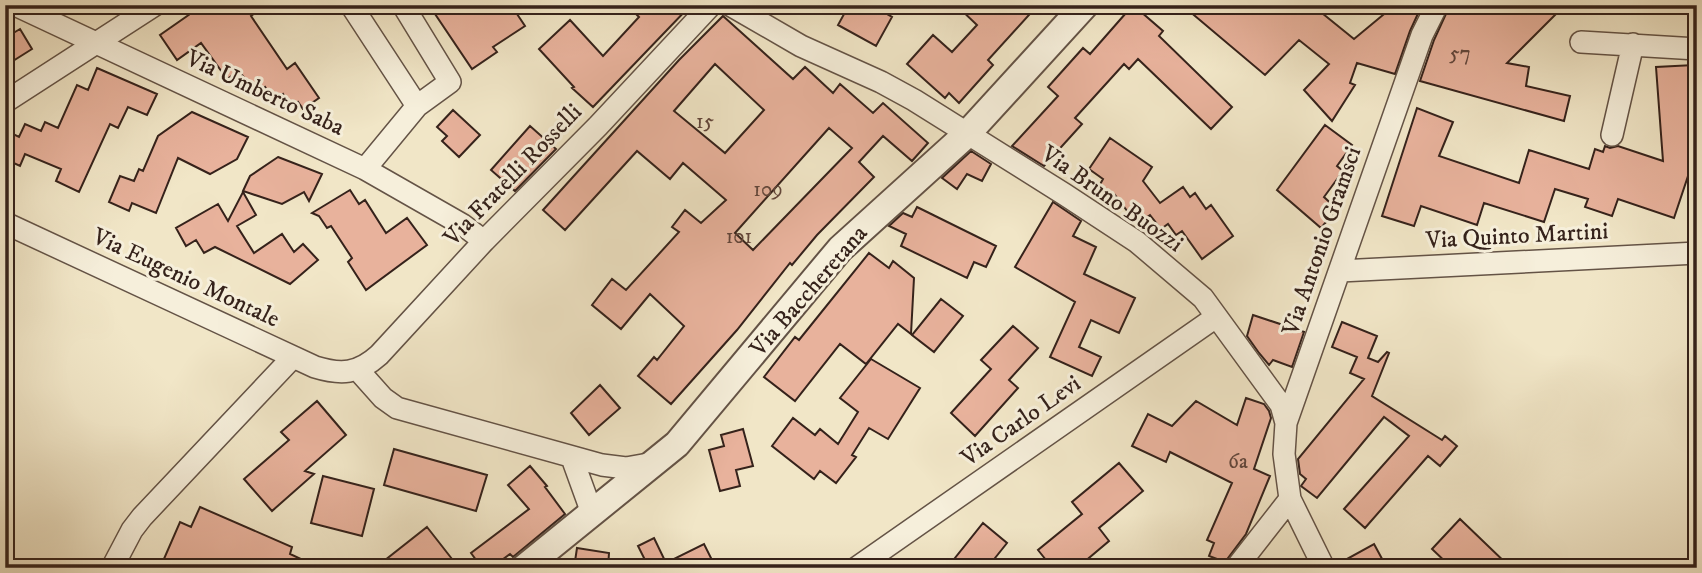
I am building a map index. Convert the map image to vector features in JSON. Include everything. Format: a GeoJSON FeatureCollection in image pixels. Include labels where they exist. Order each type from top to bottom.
{"type":"FeatureCollection","features":[{"type":"Feature","properties":{"kind":"street","name":"Via Umberto Saba"},"geometry":{"type":"LineString","coordinates":[[15,5],[365,169],[453,219],[484,241]]}},
{"type":"Feature","properties":{"kind":"street"},"geometry":{"type":"LineString","coordinates":[[5,102],[155,5]]}},
{"type":"Feature","properties":{"kind":"street"},"geometry":{"type":"LineString","coordinates":[[351,5],[417,106]]}},
{"type":"Feature","properties":{"kind":"street"},"geometry":{"type":"LineString","coordinates":[[365,169],[417,106],[450,82],[403,5]]}},
{"type":"Feature","properties":{"kind":"street","name":"Via Fratelli Rosselli"},"geometry":{"type":"LineString","coordinates":[[353,371],[379,355],[484,241],[598,126],[711,5]]}},
{"type":"Feature","properties":{"kind":"street","name":"Via Bruno Buozzi"},"geometry":{"type":"LineString","coordinates":[[730,5],[801,46],[881,82],[1137,242],[1203,298],[1281,405],[1286,423]]}},
{"type":"Feature","properties":{"kind":"street","name":"Via Baccheretana"},"geometry":{"type":"LineString","coordinates":[[524,568],[677,444],[840,249],[967,134],[1085,5]]}},
{"type":"Feature","properties":{"kind":"street","name":"Via Antonio Gramsci"},"geometry":{"type":"LineString","coordinates":[[1324,568],[1290,499],[1283,454],[1286,423],[1422,35],[1437,5]]}},
{"type":"Feature","properties":{"kind":"street"},"geometry":{"type":"LineString","coordinates":[[1581,42],[1697,49]]}},
{"type":"Feature","properties":{"kind":"street"},"geometry":{"type":"LineString","coordinates":[[1612,135],[1633,44]]}},
{"type":"Feature","properties":{"kind":"street","name":"Via Eugenio Montale"},"geometry":{"type":"LineString","coordinates":[[5,223],[293,357],[324,370],[353,371]]}},
{"type":"Feature","properties":{"kind":"street","name":"Via Quinto Martini"},"geometry":{"type":"LineString","coordinates":[[1340,271],[1697,253]]}},
{"type":"Feature","properties":{"kind":"street","name":"Via Carlo Levi"},"geometry":{"type":"LineString","coordinates":[[856,568],[1216,317]]}},
{"type":"Feature","properties":{"kind":"street"},"geometry":{"type":"LineString","coordinates":[[112,568],[142,517],[293,357]]}},
{"type":"Feature","properties":{"kind":"street"},"geometry":{"type":"LineString","coordinates":[[353,371],[397,408],[602,466],[626,468],[654,463]]}},
{"type":"Feature","properties":{"kind":"street"},"geometry":{"type":"LineString","coordinates":[[572,458],[592,513]]}},
{"type":"Feature","properties":{"kind":"street"},"geometry":{"type":"LineString","coordinates":[[1236,568],[1290,499]]}},
{"type":"Feature","properties":{"kind":"building"},"geometry":{"type":"Polygon","coordinates":[[[203,5],[266,5],[251,16],[287,69],[295,63],[319,98],[303,109],[298,102],[291,107],[283,94],[274,100],[265,87],[256,93],[239,71],[227,79],[201,43],[177,60],[160,35],[203,5]]]}},
{"type":"Feature","properties":{"kind":"building"},"geometry":{"type":"Polygon","coordinates":[[[429,5],[511,5],[525,26],[493,47],[497,52],[472,69],[429,5]]]}},
{"type":"Feature","properties":{"kind":"building"},"geometry":{"type":"Polygon","coordinates":[[[627,5],[691,5],[593,107],[572,88],[574,87],[539,49],[570,20],[603,56],[639,17],[627,5]]]}},
{"type":"Feature","properties":{"kind":"building"},"geometry":{"type":"Polygon","coordinates":[[[849,5],[871,5],[892,17],[876,46],[838,25],[849,5]]]}},
{"type":"Feature","properties":{"kind":"building"},"geometry":{"type":"Polygon","coordinates":[[[956,5],[1038,5],[988,60],[993,65],[959,103],[949,93],[945,98],[907,64],[933,35],[952,52],[977,25],[956,5]]]}},
{"type":"Feature","properties":{"kind":"building"},"geometry":{"type":"Polygon","coordinates":[[[1133,5],[1163,31],[1159,36],[1232,107],[1211,129],[1138,59],[1129,69],[1124,64],[1075,118],[1082,124],[1044,166],[1012,146],[1058,96],[1048,87],[1083,48],[1090,54],[1133,5]]]}},
{"type":"Feature","properties":{"kind":"building"},"geometry":{"type":"Polygon","coordinates":[[[1182,5],[1312,5],[1354,39],[1395,5],[1422,5],[1395,74],[1357,63],[1350,83],[1355,85],[1332,121],[1304,90],[1329,64],[1299,40],[1265,75],[1182,5]]]}},
{"type":"Feature","properties":{"kind":"building"},"geometry":{"type":"Polygon","coordinates":[[[1450,5],[1505,5],[1523,12],[1530,5],[1565,5],[1507,63],[1529,67],[1526,86],[1570,96],[1564,121],[1420,81],[1450,5]]]}},
{"type":"Feature","properties":{"kind":"building"},"geometry":{"type":"Polygon","coordinates":[[[723,16],[793,79],[805,67],[833,93],[840,84],[873,113],[883,103],[928,143],[912,161],[883,136],[859,162],[874,177],[817,235],[792,265],[790,263],[737,330],[671,404],[638,376],[654,357],[657,360],[684,326],[650,294],[621,329],[592,305],[612,279],[626,290],[679,232],[672,227],[685,210],[701,223],[726,200],[683,163],[670,179],[637,151],[565,230],[543,210],[679,60],[723,16]],[[715,64],[674,111],[725,153],[764,110],[715,64]],[[829,128],[735,233],[753,250],[852,148],[829,128]]]}},
{"type":"Feature","properties":{"kind":"building"},"geometry":{"type":"Polygon","coordinates":[[[20,29],[32,49],[5,66],[5,38],[20,29]]]}},
{"type":"Feature","properties":{"kind":"building"},"geometry":{"type":"Polygon","coordinates":[[[1694,65],[1697,149],[1674,218],[1618,199],[1612,216],[1585,207],[1588,199],[1555,189],[1544,222],[1484,203],[1477,225],[1421,206],[1414,226],[1382,216],[1417,108],[1453,122],[1439,156],[1519,183],[1529,150],[1589,169],[1595,149],[1603,152],[1605,146],[1618,146],[1663,161],[1656,67],[1694,65]]]}},
{"type":"Feature","properties":{"kind":"building"},"geometry":{"type":"Polygon","coordinates":[[[97,68],[157,94],[147,115],[128,107],[118,128],[110,124],[79,192],[56,181],[61,169],[25,154],[20,166],[5,159],[5,130],[19,137],[25,124],[41,131],[45,122],[58,128],[77,85],[88,90],[97,68]]]}},
{"type":"Feature","properties":{"kind":"building"},"geometry":{"type":"Polygon","coordinates":[[[453,110],[480,135],[459,157],[442,141],[447,136],[437,127],[453,110]]]}},
{"type":"Feature","properties":{"kind":"building"},"geometry":{"type":"Polygon","coordinates":[[[192,112],[248,137],[237,159],[210,174],[178,158],[156,213],[132,203],[129,211],[109,202],[120,176],[134,181],[139,169],[143,171],[158,136],[192,112]]]}},
{"type":"Feature","properties":{"kind":"building"},"geometry":{"type":"Polygon","coordinates":[[[1325,125],[1352,145],[1337,166],[1343,171],[1324,197],[1337,209],[1321,228],[1277,190],[1325,125]]]}},
{"type":"Feature","properties":{"kind":"building"},"geometry":{"type":"Polygon","coordinates":[[[530,126],[556,149],[515,191],[491,170],[530,126]]]}},
{"type":"Feature","properties":{"kind":"building"},"geometry":{"type":"Polygon","coordinates":[[[1110,138],[1152,167],[1143,181],[1160,203],[1183,187],[1190,197],[1195,193],[1206,209],[1211,205],[1233,236],[1202,259],[1182,231],[1176,235],[1168,224],[1161,229],[1150,215],[1137,224],[1115,195],[1112,200],[1097,190],[1103,179],[1089,169],[1110,138]]]}},
{"type":"Feature","properties":{"kind":"building"},"geometry":{"type":"Polygon","coordinates":[[[971,151],[991,164],[982,181],[967,174],[957,189],[942,178],[971,151]]]}},
{"type":"Feature","properties":{"kind":"building"},"geometry":{"type":"Polygon","coordinates":[[[278,157],[322,174],[309,201],[304,192],[282,204],[243,191],[250,176],[278,157]]]}},
{"type":"Feature","properties":{"kind":"building"},"geometry":{"type":"Polygon","coordinates":[[[350,190],[359,204],[365,200],[386,233],[407,218],[427,245],[366,290],[348,262],[352,258],[331,226],[327,228],[319,216],[312,213],[350,190]]]}},
{"type":"Feature","properties":{"kind":"building"},"geometry":{"type":"Polygon","coordinates":[[[243,192],[256,215],[237,226],[254,253],[282,234],[294,252],[303,244],[318,260],[290,284],[215,247],[204,253],[196,240],[186,246],[176,228],[218,204],[228,221],[243,192]]]}},
{"type":"Feature","properties":{"kind":"building"},"geometry":{"type":"Polygon","coordinates":[[[1053,202],[1081,221],[1073,236],[1096,247],[1084,274],[1135,298],[1119,333],[1091,320],[1079,347],[1101,357],[1092,376],[1050,357],[1075,302],[1015,267],[1053,202]]]}},
{"type":"Feature","properties":{"kind":"building"},"geometry":{"type":"Polygon","coordinates":[[[917,207],[996,246],[986,267],[974,262],[967,278],[901,246],[906,234],[889,226],[903,213],[912,217],[917,207]]]}},
{"type":"Feature","properties":{"kind":"building"},"geometry":{"type":"Polygon","coordinates":[[[869,253],[889,268],[893,261],[914,278],[911,334],[898,324],[866,364],[840,344],[795,401],[764,377],[795,337],[799,340],[869,253]]]}},
{"type":"Feature","properties":{"kind":"building"},"geometry":{"type":"Polygon","coordinates":[[[941,299],[963,316],[934,352],[912,335],[941,299]]]}},
{"type":"Feature","properties":{"kind":"building"},"geometry":{"type":"Polygon","coordinates":[[[1253,315],[1304,332],[1292,367],[1273,360],[1269,365],[1259,353],[1247,336],[1253,315]]]}},
{"type":"Feature","properties":{"kind":"building"},"geometry":{"type":"Polygon","coordinates":[[[1342,322],[1377,336],[1368,358],[1378,362],[1389,353],[1372,396],[1442,440],[1445,436],[1457,446],[1440,466],[1428,456],[1365,528],[1344,509],[1409,436],[1384,417],[1317,498],[1301,486],[1306,479],[1300,474],[1298,459],[1364,379],[1350,373],[1357,357],[1332,347],[1342,322]]]}},
{"type":"Feature","properties":{"kind":"building"},"geometry":{"type":"Polygon","coordinates":[[[1013,326],[1038,348],[1009,380],[1018,388],[975,436],[951,413],[991,369],[981,360],[1013,326]]]}},
{"type":"Feature","properties":{"kind":"building"},"geometry":{"type":"Polygon","coordinates":[[[871,359],[920,388],[888,439],[869,428],[852,455],[856,457],[836,483],[820,471],[814,479],[772,446],[793,418],[815,435],[820,429],[838,444],[858,412],[840,398],[871,359]]]}},
{"type":"Feature","properties":{"kind":"building"},"geometry":{"type":"Polygon","coordinates":[[[600,385],[620,408],[589,435],[571,413],[600,385]]]}},
{"type":"Feature","properties":{"kind":"building"},"geometry":{"type":"Polygon","coordinates":[[[1246,398],[1264,404],[1269,411],[1271,418],[1254,469],[1270,476],[1246,534],[1225,562],[1209,556],[1214,543],[1207,540],[1232,483],[1170,452],[1166,462],[1132,446],[1148,414],[1172,426],[1196,401],[1237,425],[1246,398]]]}},
{"type":"Feature","properties":{"kind":"building"},"geometry":{"type":"Polygon","coordinates":[[[317,401],[346,435],[305,471],[314,474],[272,511],[244,479],[289,440],[281,432],[317,401]]]}},
{"type":"Feature","properties":{"kind":"building"},"geometry":{"type":"Polygon","coordinates":[[[743,429],[753,466],[736,470],[740,486],[720,491],[709,450],[724,446],[721,435],[743,429]]]}},
{"type":"Feature","properties":{"kind":"building"},"geometry":{"type":"Polygon","coordinates":[[[394,449],[487,475],[476,511],[384,485],[394,449]]]}},
{"type":"Feature","properties":{"kind":"building"},"geometry":{"type":"Polygon","coordinates":[[[1119,463],[1143,491],[1099,528],[1109,541],[1077,568],[1036,568],[1046,560],[1038,550],[1082,514],[1072,502],[1119,463]]]}},
{"type":"Feature","properties":{"kind":"building"},"geometry":{"type":"Polygon","coordinates":[[[530,466],[565,514],[513,557],[510,554],[491,568],[482,568],[471,553],[529,509],[508,485],[530,466]]]}},
{"type":"Feature","properties":{"kind":"building"},"geometry":{"type":"Polygon","coordinates":[[[323,476],[374,489],[362,536],[311,523],[323,476]]]}},
{"type":"Feature","properties":{"kind":"building"},"geometry":{"type":"Polygon","coordinates":[[[200,507],[292,547],[290,554],[320,568],[160,568],[180,522],[191,527],[200,507]]]}},
{"type":"Feature","properties":{"kind":"building"},"geometry":{"type":"Polygon","coordinates":[[[1460,519],[1511,568],[1452,568],[1432,549],[1460,519]]]}},
{"type":"Feature","properties":{"kind":"building"},"geometry":{"type":"Polygon","coordinates":[[[983,523],[1007,543],[987,568],[947,568],[983,523]]]}},
{"type":"Feature","properties":{"kind":"building"},"geometry":{"type":"Polygon","coordinates":[[[427,527],[452,559],[440,568],[375,568],[427,527]]]}},
{"type":"Feature","properties":{"kind":"building"},"geometry":{"type":"Polygon","coordinates":[[[654,538],[666,563],[704,544],[713,562],[701,568],[649,568],[638,546],[654,538]]]}},
{"type":"Feature","properties":{"kind":"building"},"geometry":{"type":"Polygon","coordinates":[[[1374,544],[1387,568],[1337,568],[1336,565],[1374,544]]]}},
{"type":"Feature","properties":{"kind":"building"},"geometry":{"type":"Polygon","coordinates":[[[577,548],[609,553],[608,568],[574,568],[577,548]]]}}]}
